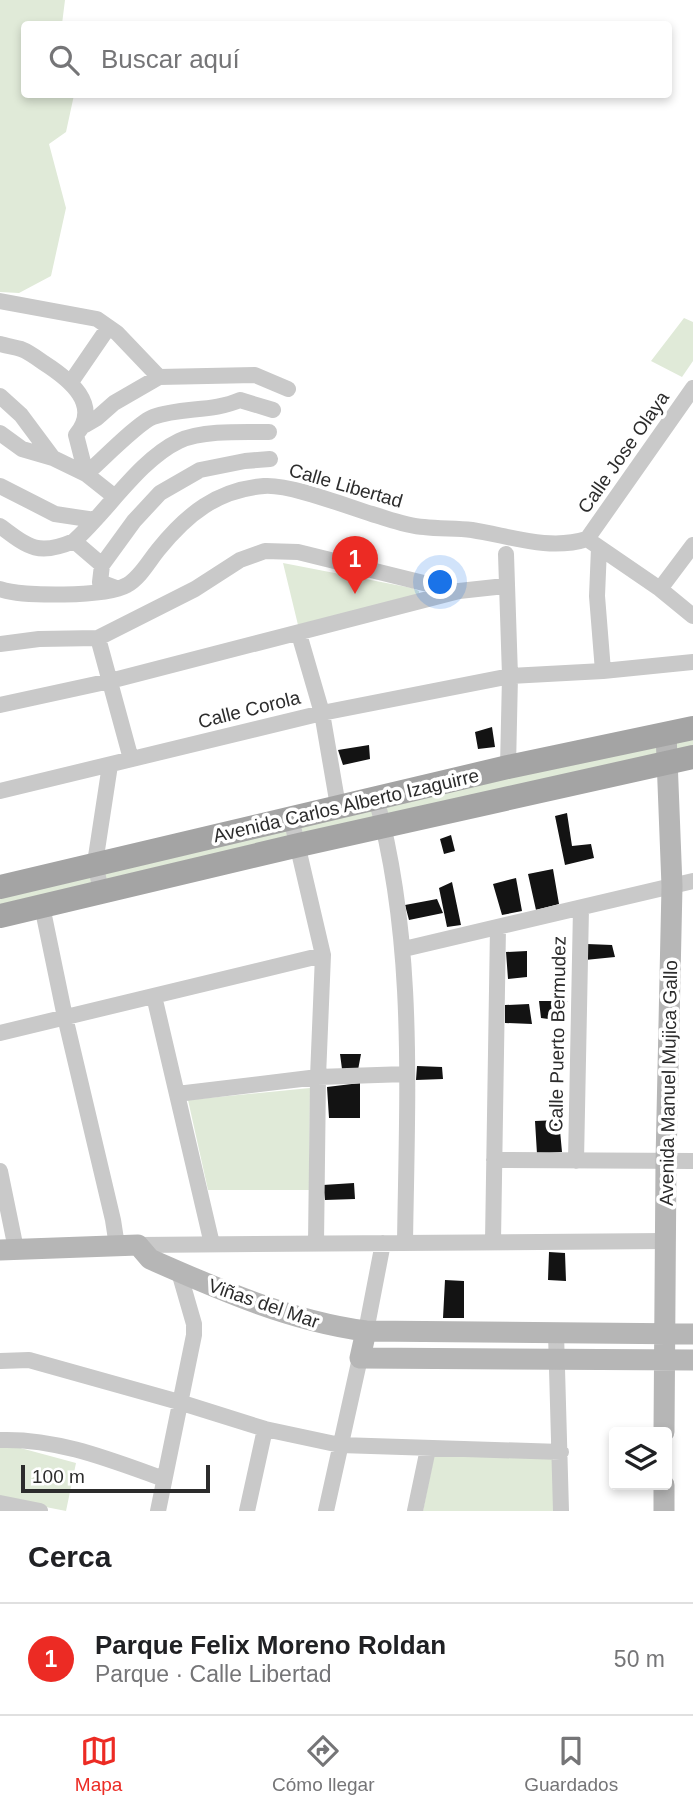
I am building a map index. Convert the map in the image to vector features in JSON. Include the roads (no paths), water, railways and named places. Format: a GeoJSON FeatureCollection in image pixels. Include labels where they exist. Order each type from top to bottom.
{"type":"FeatureCollection","features":[{"type":"Feature","properties":{"kind":"main road","name":"Avenida Carlos Alberto Izaguirre"},"geometry":{"type":"LineString","coordinates":[[0,887],[338,806],[693,728]]}},
{"type":"Feature","properties":{"kind":"main road","name":"Avenida Carlos Alberto Izaguirre"},"geometry":{"type":"LineString","coordinates":[[0,916],[299,845],[693,757]]}},
{"type":"Feature","properties":{"kind":"street"},"geometry":{"type":"LineString","coordinates":[[0,301],[97,320],[117,333],[159,377]]}},
{"type":"Feature","properties":{"kind":"street"},"geometry":{"type":"LineString","coordinates":[[71,382],[108,328]]}},
{"type":"Feature","properties":{"kind":"street"},"geometry":{"type":"LineString","coordinates":[[0,344],[23,350],[71,382],[86,411],[85,425]]}},
{"type":"Feature","properties":{"kind":"street"},"geometry":{"type":"LineString","coordinates":[[86,474],[76,435],[114,403],[159,377],[255,375],[288,389]]}},
{"type":"Feature","properties":{"kind":"street","name":"Calle Jose Olaya"},"geometry":{"type":"LineString","coordinates":[[593,543],[693,388]]}},
{"type":"Feature","properties":{"kind":"street"},"geometry":{"type":"LineString","coordinates":[[0,396],[21,415],[53,458]]}},
{"type":"Feature","properties":{"kind":"street"},"geometry":{"type":"LineString","coordinates":[[86,474],[151,417],[192,408],[225,407],[240,400],[273,410]]}},
{"type":"Feature","properties":{"kind":"street"},"geometry":{"type":"LineString","coordinates":[[0,526],[27,546],[54,550],[74,541],[153,460],[180,441],[222,432],[269,432]]}},
{"type":"Feature","properties":{"kind":"street"},"geometry":{"type":"LineString","coordinates":[[0,433],[22,449],[53,458],[86,474],[116,496]]}},
{"type":"Feature","properties":{"kind":"street"},"geometry":{"type":"LineString","coordinates":[[116,588],[100,582],[102,565],[134,521],[160,493],[200,470],[270,459]]}},
{"type":"Feature","properties":{"kind":"street"},"geometry":{"type":"LineString","coordinates":[[0,486],[55,514],[95,520]]}},
{"type":"Feature","properties":{"kind":"street","name":"Calle Libertad"},"geometry":{"type":"LineString","coordinates":[[0,589],[8,592],[58,594],[126,586],[178,526],[199,508],[225,495],[261,486],[285,488],[422,527],[468,529],[542,544],[593,543]]}},
{"type":"Feature","properties":{"kind":"street"},"geometry":{"type":"LineString","coordinates":[[74,541],[102,565]]}},
{"type":"Feature","properties":{"kind":"street"},"geometry":{"type":"LineString","coordinates":[[593,543],[660,589],[693,616]]}},
{"type":"Feature","properties":{"kind":"street"},"geometry":{"type":"LineString","coordinates":[[593,543],[603,671]]}},
{"type":"Feature","properties":{"kind":"street"},"geometry":{"type":"LineString","coordinates":[[660,589],[693,545]]}},
{"type":"Feature","properties":{"kind":"street"},"geometry":{"type":"LineString","coordinates":[[0,643],[98,638],[195,589],[240,560],[265,551],[299,552],[458,591]]}},
{"type":"Feature","properties":{"kind":"street"},"geometry":{"type":"LineString","coordinates":[[506,554],[510,676],[508,767]]}},
{"type":"Feature","properties":{"kind":"street"},"geometry":{"type":"LineString","coordinates":[[0,705],[299,634],[458,591],[505,586]]}},
{"type":"Feature","properties":{"kind":"street"},"geometry":{"type":"LineString","coordinates":[[299,634],[322,713],[338,806]]}},
{"type":"Feature","properties":{"kind":"street"},"geometry":{"type":"LineString","coordinates":[[98,638],[131,759]]}},
{"type":"Feature","properties":{"kind":"street","name":"Calle Corola"},"geometry":{"type":"LineString","coordinates":[[0,791],[322,713],[510,676],[603,671],[693,662]]}},
{"type":"Feature","properties":{"kind":"street","name":"Avenida Manuel Mujica Gallo"},"geometry":{"type":"LineString","coordinates":[[664,1427],[672,886],[666,733]]}},
{"type":"Feature","properties":{"kind":"street"},"geometry":{"type":"LineString","coordinates":[[101,891],[95,863],[110,765]]}},
{"type":"Feature","properties":{"kind":"street"},"geometry":{"type":"LineString","coordinates":[[376,798],[384,826],[404,949],[407,1074],[405,1242]]}},
{"type":"Feature","properties":{"kind":"street"},"geometry":{"type":"LineString","coordinates":[[291,818],[323,955],[316,1243]]}},
{"type":"Feature","properties":{"kind":"street"},"geometry":{"type":"LineString","coordinates":[[404,949],[693,881]]}},
{"type":"Feature","properties":{"kind":"street"},"geometry":{"type":"LineString","coordinates":[[42,905],[65,1017],[113,1220],[128,1245]]}},
{"type":"Feature","properties":{"kind":"street","name":"Calle Puerto Bermudez"},"geometry":{"type":"LineString","coordinates":[[576,1161],[581,908]]}},
{"type":"Feature","properties":{"kind":"street"},"geometry":{"type":"LineString","coordinates":[[492,1241],[498,927]]}},
{"type":"Feature","properties":{"kind":"street"},"geometry":{"type":"LineString","coordinates":[[0,1033],[323,955]]}},
{"type":"Feature","properties":{"kind":"street"},"geometry":{"type":"LineString","coordinates":[[154,996],[212,1244]]}},
{"type":"Feature","properties":{"kind":"street"},"geometry":{"type":"LineString","coordinates":[[177,1094],[318,1077],[407,1074]]}},
{"type":"Feature","properties":{"kind":"street"},"geometry":{"type":"LineString","coordinates":[[494,1160],[693,1161]]}},
{"type":"Feature","properties":{"kind":"street"},"geometry":{"type":"LineString","coordinates":[[1,1177],[8,1250],[128,1245],[665,1241]]}},
{"type":"Feature","properties":{"kind":"street"},"geometry":{"type":"LineString","coordinates":[[326,1511],[383,1243]]}},
{"type":"Feature","properties":{"kind":"street","name":"Viñas del Mar"},"geometry":{"type":"LineString","coordinates":[[128,1245],[179,1272],[280,1312],[331,1326],[366,1331],[693,1334]]}},
{"type":"Feature","properties":{"kind":"street"},"geometry":{"type":"LineString","coordinates":[[158,1511],[194,1335],[194,1324],[179,1272]]}},
{"type":"Feature","properties":{"kind":"street"},"geometry":{"type":"LineString","coordinates":[[556,1333],[561,1511]]}},
{"type":"Feature","properties":{"kind":"street"},"geometry":{"type":"LineString","coordinates":[[360,1358],[693,1360]]}},
{"type":"Feature","properties":{"kind":"street"},"geometry":{"type":"LineString","coordinates":[[0,1362],[29,1360],[265,1429],[340,1445],[561,1451]]}},
{"type":"Feature","properties":{"kind":"street"},"geometry":{"type":"LineString","coordinates":[[247,1511],[265,1429]]}},
{"type":"Feature","properties":{"kind":"street"},"geometry":{"type":"LineString","coordinates":[[0,1440],[27,1439],[93,1453],[164,1479]]}},
{"type":"Feature","properties":{"kind":"street"},"geometry":{"type":"LineString","coordinates":[[415,1511],[428,1449]]}},
{"type":"Feature","properties":{"kind":"street"},"geometry":{"type":"LineString","coordinates":[[664,1490],[664,1511]]}},
{"type":"Feature","properties":{"kind":"street"},"geometry":{"type":"LineString","coordinates":[[0,1503],[40,1511]]}},
{"type":"Feature","properties":{"kind":"place","name":"Parque Felix Moreno Roldan"},"geometry":{"type":"Point","coordinates":[355,594]}}]}
